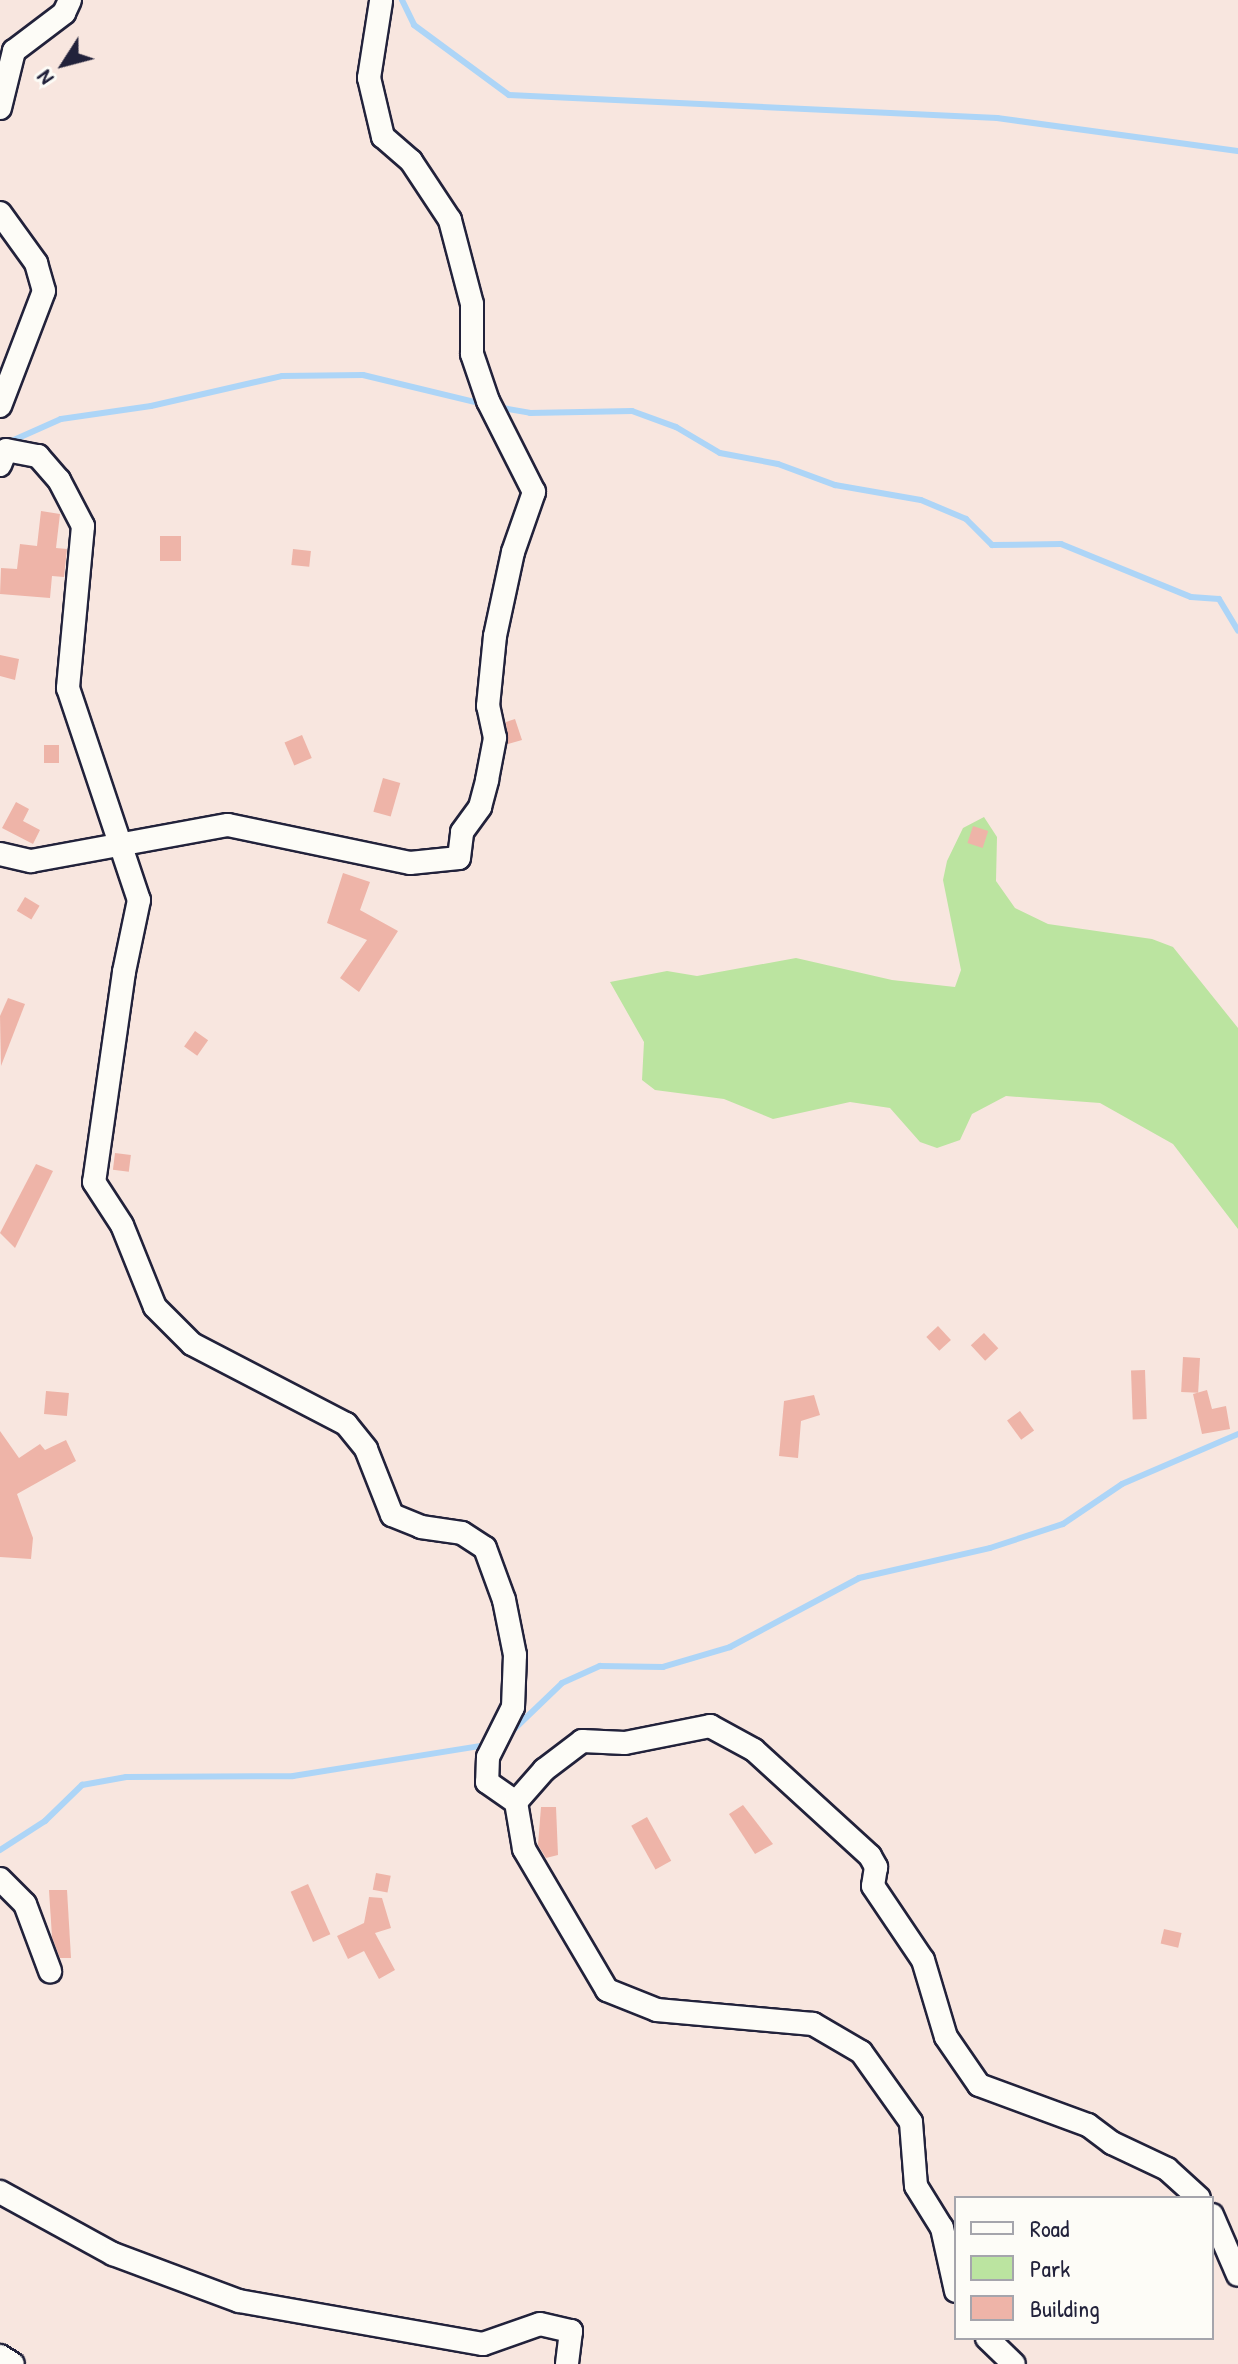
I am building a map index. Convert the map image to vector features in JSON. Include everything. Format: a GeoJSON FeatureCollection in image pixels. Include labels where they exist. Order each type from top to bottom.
{"type":"FeatureCollection","features":[{"type":"Feature","properties":{"kind":"street"},"geometry":{"type":"LineString","coordinates":[[0,108],[14,51],[64,13],[70,0]]}},
{"type":"Feature","properties":{"kind":"street"},"geometry":{"type":"LineString","coordinates":[[0,854],[31,861],[228,825],[410,863],[459,858],[462,832],[480,807],[487,780],[495,738],[488,706],[495,636],[513,552],[534,492],[488,401],[472,354],[472,304],[450,220],[411,161],[383,137],[369,78],[381,1]]}},
{"type":"Feature","properties":{"kind":"street"},"geometry":{"type":"LineString","coordinates":[[0,213],[36,263],[44,291],[0,406]]}},
{"type":"Feature","properties":{"kind":"street"},"geometry":{"type":"LineString","coordinates":[[0,465],[6,450],[38,456],[59,480],[83,526],[68,688],[139,900],[124,972],[94,1182],[122,1225],[155,1307],[192,1344],[346,1424],[366,1449],[392,1515],[421,1527],[462,1533],[485,1548],[504,1600],[515,1655],[513,1707],[488,1757],[487,1782],[516,1802],[524,1849],[607,1990],[657,2010],[813,2024],[861,2052],[911,2122],[916,2186],[942,2228],[954,2282]]}},
{"type":"Feature","properties":{"kind":"street"},"geometry":{"type":"LineString","coordinates":[[516,1802],[544,1770],[582,1741],[625,1743],[710,1726],[754,1750],[870,1856],[876,1867],[873,1886],[923,1960],[946,2037],[979,2085],[1088,2125],[1112,2143],[1167,2169],[1197,2196]]}},
{"type":"Feature","properties":{"kind":"street"},"geometry":{"type":"LineString","coordinates":[[0,1879],[25,1904],[50,1971]]}},
{"type":"Feature","properties":{"kind":"street"},"geometry":{"type":"LineString","coordinates":[[0,2192],[113,2254],[239,2301],[483,2344],[540,2324],[571,2331],[567,2364]]}},
{"type":"Feature","properties":{"kind":"street"},"geometry":{"type":"LineString","coordinates":[[1214,2220],[1238,2275]]}},
{"type":"Feature","properties":{"kind":"street"},"geometry":{"type":"LineString","coordinates":[[989,2340],[1014,2364]]}},
{"type":"Feature","properties":{"kind":"street"},"geometry":{"type":"LineString","coordinates":[[0,2356],[13,2364]]}},
{"type":"Feature","properties":{"kind":"green space"},"geometry":{"type":"Polygon","coordinates":[[[984,817],[997,837],[996,881],[1015,908],[1048,924],[1152,939],[1173,947],[1238,1028],[1238,1229],[1173,1144],[1100,1103],[1006,1096],[972,1114],[960,1140],[937,1148],[920,1142],[890,1108],[850,1102],[773,1119],[724,1099],[655,1090],[642,1080],[644,1042],[610,982],[667,971],[697,976],[796,958],[892,980],[955,987],[961,970],[943,880],[947,861],[963,828],[984,817]]]}},
{"type":"Feature","properties":{"kind":"building"},"geometry":{"type":"Polygon","coordinates":[[[41,511],[60,514],[56,548],[67,549],[64,577],[52,576],[50,598],[0,594],[1,568],[17,569],[20,544],[37,546],[41,511]]]}},
{"type":"Feature","properties":{"kind":"building"},"geometry":{"type":"Polygon","coordinates":[[[160,536],[181,536],[181,561],[160,561],[160,536]]]}},
{"type":"Feature","properties":{"kind":"building"},"geometry":{"type":"Polygon","coordinates":[[[293,549],[311,551],[309,567],[291,565],[293,549]]]}},
{"type":"Feature","properties":{"kind":"building"},"geometry":{"type":"Polygon","coordinates":[[[0,655],[19,659],[15,680],[0,676],[0,655]]]}},
{"type":"Feature","properties":{"kind":"building"},"geometry":{"type":"Polygon","coordinates":[[[515,719],[522,740],[508,744],[506,722],[515,719]]]}},
{"type":"Feature","properties":{"kind":"building"},"geometry":{"type":"Polygon","coordinates":[[[302,735],[312,758],[294,765],[285,742],[302,735]]]}},
{"type":"Feature","properties":{"kind":"building"},"geometry":{"type":"Polygon","coordinates":[[[44,745],[59,745],[59,763],[44,763],[44,745]]]}},
{"type":"Feature","properties":{"kind":"building"},"geometry":{"type":"Polygon","coordinates":[[[383,778],[400,783],[391,817],[373,812],[383,778]]]}},
{"type":"Feature","properties":{"kind":"building"},"geometry":{"type":"Polygon","coordinates":[[[16,802],[29,809],[23,821],[40,830],[33,844],[2,828],[16,802]]]}},
{"type":"Feature","properties":{"kind":"building"},"geometry":{"type":"Polygon","coordinates":[[[973,826],[988,831],[983,848],[967,843],[973,826]]]}},
{"type":"Feature","properties":{"kind":"building"},"geometry":{"type":"Polygon","coordinates":[[[343,873],[370,882],[360,910],[398,931],[359,992],[340,978],[367,940],[327,923],[343,873]]]}},
{"type":"Feature","properties":{"kind":"building"},"geometry":{"type":"Polygon","coordinates":[[[25,897],[40,906],[31,919],[17,911],[25,897]]]}},
{"type":"Feature","properties":{"kind":"building"},"geometry":{"type":"Polygon","coordinates":[[[8,998],[25,1004],[1,1066],[0,1016],[8,998]]]}},
{"type":"Feature","properties":{"kind":"building"},"geometry":{"type":"Polygon","coordinates":[[[195,1031],[208,1040],[197,1056],[184,1047],[195,1031]]]}},
{"type":"Feature","properties":{"kind":"building"},"geometry":{"type":"Polygon","coordinates":[[[115,1153],[131,1155],[129,1172],[113,1170],[115,1153]]]}},
{"type":"Feature","properties":{"kind":"building"},"geometry":{"type":"Polygon","coordinates":[[[36,1164],[53,1171],[15,1248],[0,1233],[36,1164]]]}},
{"type":"Feature","properties":{"kind":"building"},"geometry":{"type":"Polygon","coordinates":[[[938,1326],[951,1340],[939,1351],[926,1337],[938,1326]]]}},
{"type":"Feature","properties":{"kind":"building"},"geometry":{"type":"Polygon","coordinates":[[[984,1333],[998,1348],[985,1361],[971,1345],[984,1333]]]}},
{"type":"Feature","properties":{"kind":"building"},"geometry":{"type":"Polygon","coordinates":[[[1183,1357],[1200,1358],[1198,1393],[1181,1392],[1183,1357]]]}},
{"type":"Feature","properties":{"kind":"building"},"geometry":{"type":"Polygon","coordinates":[[[1131,1370],[1145,1370],[1147,1419],[1133,1419],[1131,1370]]]}},
{"type":"Feature","properties":{"kind":"building"},"geometry":{"type":"Polygon","coordinates":[[[1207,1390],[1212,1409],[1226,1406],[1230,1429],[1202,1434],[1193,1394],[1207,1390]]]}},
{"type":"Feature","properties":{"kind":"building"},"geometry":{"type":"Polygon","coordinates":[[[46,1391],[69,1393],[67,1416],[44,1414],[46,1391]]]}},
{"type":"Feature","properties":{"kind":"building"},"geometry":{"type":"Polygon","coordinates":[[[814,1395],[820,1415],[801,1421],[798,1458],[779,1456],[784,1401],[814,1395]]]}},
{"type":"Feature","properties":{"kind":"building"},"geometry":{"type":"Polygon","coordinates":[[[1020,1411],[1034,1430],[1021,1440],[1007,1420],[1020,1411]]]}},
{"type":"Feature","properties":{"kind":"building"},"geometry":{"type":"Polygon","coordinates":[[[0,1431],[19,1458],[40,1444],[45,1450],[66,1440],[76,1461],[17,1494],[33,1538],[31,1559],[0,1557],[0,1431]]]}},
{"type":"Feature","properties":{"kind":"building"},"geometry":{"type":"Polygon","coordinates":[[[743,1805],[773,1844],[755,1854],[729,1814],[743,1805]]]}},
{"type":"Feature","properties":{"kind":"building"},"geometry":{"type":"Polygon","coordinates":[[[541,1807],[556,1807],[558,1855],[546,1858],[538,1845],[541,1807]]]}},
{"type":"Feature","properties":{"kind":"building"},"geometry":{"type":"Polygon","coordinates":[[[647,1817],[671,1861],[655,1869],[631,1826],[647,1817]]]}},
{"type":"Feature","properties":{"kind":"building"},"geometry":{"type":"Polygon","coordinates":[[[376,1873],[391,1876],[387,1893],[373,1890],[376,1873]]]}},
{"type":"Feature","properties":{"kind":"building"},"geometry":{"type":"Polygon","coordinates":[[[308,1884],[330,1934],[313,1942],[291,1892],[308,1884]]]}},
{"type":"Feature","properties":{"kind":"building"},"geometry":{"type":"Polygon","coordinates":[[[49,1890],[67,1890],[71,1958],[60,1958],[52,1937],[49,1890]]]}},
{"type":"Feature","properties":{"kind":"building"},"geometry":{"type":"Polygon","coordinates":[[[369,1897],[382,1898],[391,1928],[375,1933],[395,1970],[379,1979],[364,1951],[348,1959],[337,1936],[364,1923],[369,1897]]]}},
{"type":"Feature","properties":{"kind":"building"},"geometry":{"type":"Polygon","coordinates":[[[1164,1929],[1182,1933],[1178,1948],[1161,1944],[1164,1929]]]}},
{"type":"Feature","properties":{"kind":"waterway"},"geometry":{"type":"LineString","coordinates":[[402,0],[414,25],[509,95],[997,118],[1238,151]]}},
{"type":"Feature","properties":{"kind":"waterway"},"geometry":{"type":"LineString","coordinates":[[7,443],[61,419],[151,406],[282,376],[363,375],[483,404]]}},
{"type":"Feature","properties":{"kind":"waterway"},"geometry":{"type":"LineString","coordinates":[[497,407],[530,413],[632,411],[676,427],[720,453],[778,464],[835,485],[921,500],[966,519],[992,545],[1061,544],[1191,597],[1219,599],[1238,631]]}},
{"type":"Feature","properties":{"kind":"waterway"},"geometry":{"type":"LineString","coordinates":[[507,1736],[562,1683],[600,1666],[663,1667],[730,1647],[859,1578],[990,1548],[1063,1524],[1122,1484],[1238,1434]]}},
{"type":"Feature","properties":{"kind":"waterway"},"geometry":{"type":"LineString","coordinates":[[0,1850],[45,1821],[82,1785],[126,1777],[293,1776],[486,1745]]}}]}
